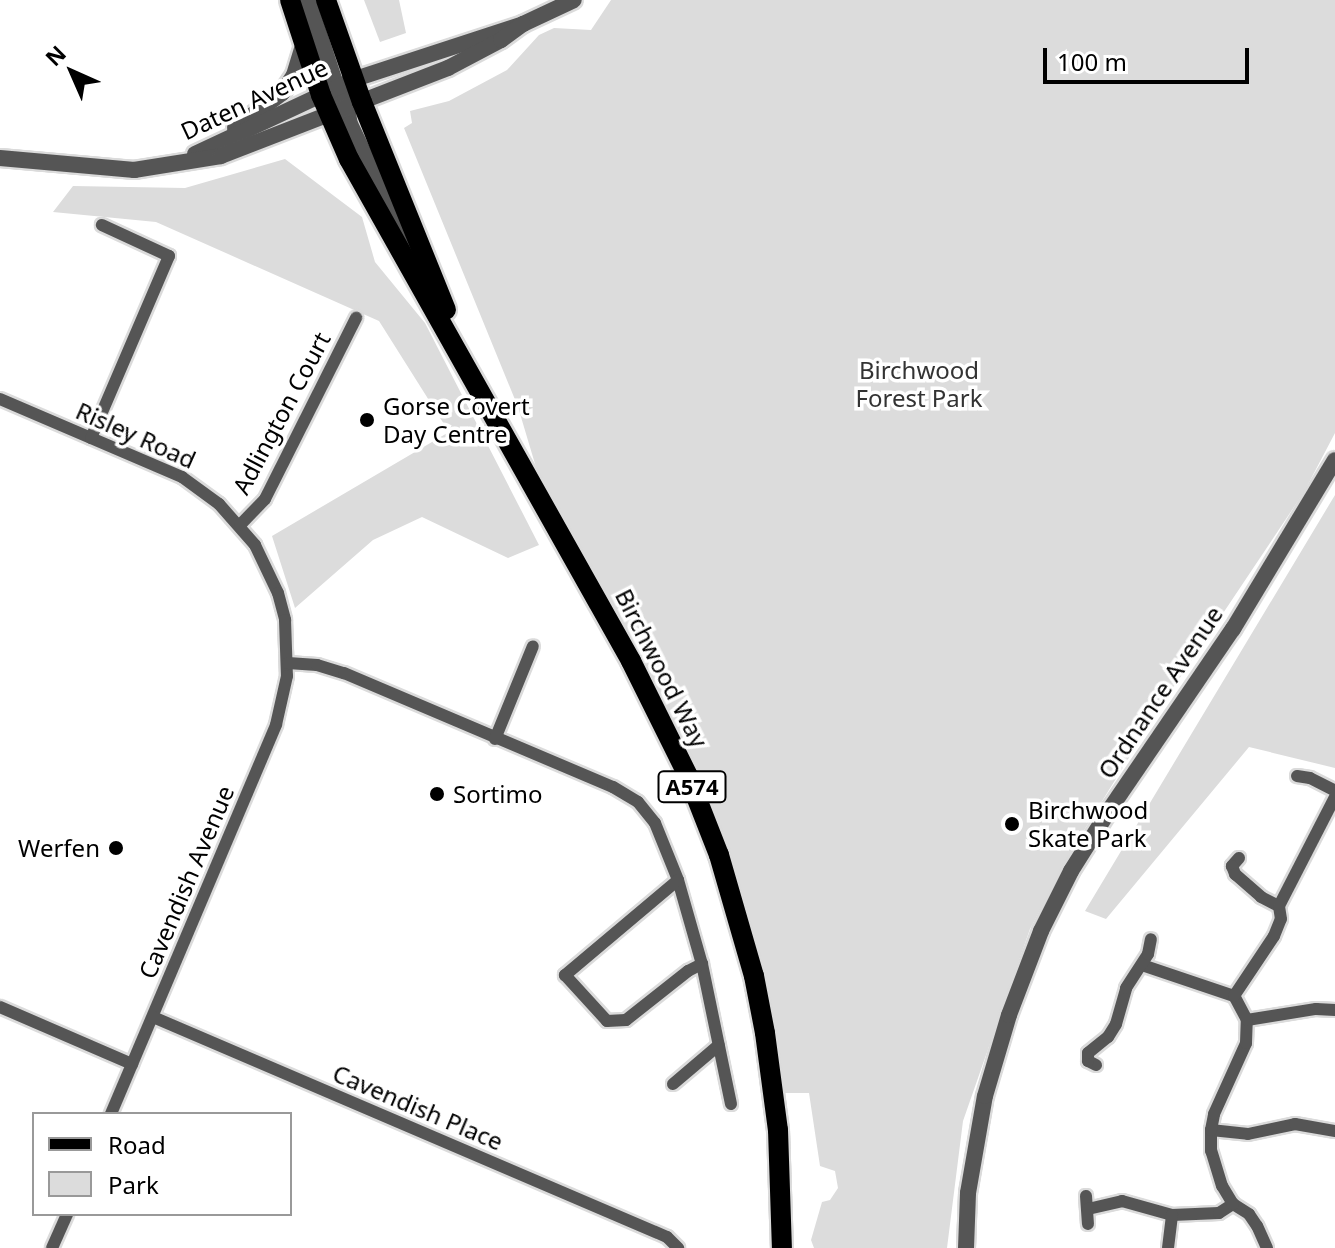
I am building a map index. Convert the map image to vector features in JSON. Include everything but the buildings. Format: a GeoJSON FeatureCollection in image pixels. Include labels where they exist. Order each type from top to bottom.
{"type":"FeatureCollection","features":[{"type":"Feature","properties":{"kind":"main road","name":"Birchwood Way"},"geometry":{"type":"LineString","coordinates":[[290,0],[303,46],[338,87],[346,109],[421,240],[468,371]]}},
{"type":"Feature","properties":{"kind":"main road","name":"Birchwood Way"},"geometry":{"type":"LineString","coordinates":[[326,0],[338,87],[394,242],[407,258],[656,709],[719,855],[751,963],[765,1033],[778,1130],[782,1248]]}},
{"type":"Feature","properties":{"kind":"street","name":"A574"},"geometry":{"type":"LineString","coordinates":[[308,0],[338,87]]}},
{"type":"Feature","properties":{"kind":"street"},"geometry":{"type":"LineString","coordinates":[[523,24],[574,0]]}},
{"type":"Feature","properties":{"kind":"street","name":"Daten Avenue"},"geometry":{"type":"LineString","coordinates":[[174,164],[338,87],[523,24]]}},
{"type":"Feature","properties":{"kind":"street","name":"Daten Avenue"},"geometry":{"type":"LineString","coordinates":[[0,158],[134,170],[221,156],[468,59],[523,24]]}},
{"type":"Feature","properties":{"kind":"street"},"geometry":{"type":"LineString","coordinates":[[204,150],[282,93],[294,75],[303,46]]}},
{"type":"Feature","properties":{"kind":"street"},"geometry":{"type":"LineString","coordinates":[[91,438],[169,256],[102,225]]}},
{"type":"Feature","properties":{"kind":"street","name":"Adlington Court"},"geometry":{"type":"LineString","coordinates":[[240,525],[265,499],[356,318]]}},
{"type":"Feature","properties":{"kind":"street","name":"Risley Road"},"geometry":{"type":"LineString","coordinates":[[0,399],[182,477],[240,525],[255,545],[278,593],[288,663]]}},
{"type":"Feature","properties":{"kind":"street","name":"Ordnance Avenue"},"geometry":{"type":"LineString","coordinates":[[963,1243],[985,1096],[1009,1015],[1041,931],[1071,871],[1233,629],[1335,460]]}},
{"type":"Feature","properties":{"kind":"street"},"geometry":{"type":"LineString","coordinates":[[495,739],[533,646]]}},
{"type":"Feature","properties":{"kind":"street"},"geometry":{"type":"LineString","coordinates":[[288,663],[332,669],[628,795],[655,823],[678,880],[702,964],[731,1104]]}},
{"type":"Feature","properties":{"kind":"street","name":"Cavendish Avenue"},"geometry":{"type":"LineString","coordinates":[[112,1112],[271,741],[281,708],[288,663]]}},
{"type":"Feature","properties":{"kind":"street"},"geometry":{"type":"LineString","coordinates":[[1297,776],[1310,778],[1335,791]]}},
{"type":"Feature","properties":{"kind":"street"},"geometry":{"type":"LineString","coordinates":[[1234,996],[1274,936],[1281,919],[1279,906],[1335,797]]}},
{"type":"Feature","properties":{"kind":"street"},"geometry":{"type":"LineString","coordinates":[[1239,858],[1232,866],[1235,874],[1261,897],[1279,906]]}},
{"type":"Feature","properties":{"kind":"street"},"geometry":{"type":"LineString","coordinates":[[678,880],[565,975],[607,1021],[626,1020],[688,971],[702,964]]}},
{"type":"Feature","properties":{"kind":"street"},"geometry":{"type":"LineString","coordinates":[[1096,1065],[1088,1061],[1088,1053],[1108,1037],[1116,1024],[1126,988],[1142,965],[1151,939]]}},
{"type":"Feature","properties":{"kind":"street"},"geometry":{"type":"LineString","coordinates":[[1142,965],[1234,996],[1247,1020],[1246,1043],[1214,1114],[1211,1130],[1214,1168],[1233,1204],[1249,1214],[1267,1248]]}},
{"type":"Feature","properties":{"kind":"street"},"geometry":{"type":"LineString","coordinates":[[0,1007],[132,1064]]}},
{"type":"Feature","properties":{"kind":"street"},"geometry":{"type":"LineString","coordinates":[[1247,1020],[1316,1009],[1335,1010]]}},
{"type":"Feature","properties":{"kind":"street","name":"Cavendish Place"},"geometry":{"type":"LineString","coordinates":[[153,1017],[667,1237],[678,1248]]}},
{"type":"Feature","properties":{"kind":"street"},"geometry":{"type":"LineString","coordinates":[[673,1084],[719,1045]]}},
{"type":"Feature","properties":{"kind":"street"},"geometry":{"type":"LineString","coordinates":[[1211,1130],[1248,1134],[1295,1124],[1335,1131]]}},
{"type":"Feature","properties":{"kind":"street"},"geometry":{"type":"LineString","coordinates":[[1088,1224],[1087,1202],[1122,1201],[1172,1215],[1219,1213],[1233,1204]]}},
{"type":"Feature","properties":{"kind":"street"},"geometry":{"type":"LineString","coordinates":[[1168,1248],[1172,1215]]}},
{"type":"Feature","properties":{"kind":"street"},"geometry":{"type":"LineString","coordinates":[[52,1248],[66,1216]]}},
{"type":"Feature","properties":{"kind":"green space"},"geometry":{"type":"Polygon","coordinates":[[[364,0],[399,0],[406,33],[380,42],[364,0]]]}},
{"type":"Feature","properties":{"kind":"green space","name":"Birchwood Forest Park"},"geometry":{"type":"Polygon","coordinates":[[[611,0],[1335,0],[1335,433],[1304,492],[1161,706],[1073,848],[1030,929],[963,1121],[947,1248],[814,1248],[811,1240],[822,1202],[830,1200],[838,1188],[835,1171],[820,1166],[809,1093],[781,1093],[730,869],[544,494],[518,407],[404,128],[412,123],[410,111],[449,101],[507,70],[539,35],[554,28],[591,30],[611,0]]]}},
{"type":"Feature","properties":{"kind":"green space"},"geometry":{"type":"Polygon","coordinates":[[[285,159],[362,217],[375,262],[425,323],[539,545],[508,558],[422,517],[373,540],[295,608],[272,536],[449,432],[379,321],[156,222],[53,212],[73,186],[185,188],[285,159]]]}},
{"type":"Feature","properties":{"kind":"green space"},"geometry":{"type":"Polygon","coordinates":[[[1335,495],[1335,768],[1249,747],[1106,919],[1085,911],[1335,495]]]}},
{"type":"Feature","properties":{"kind":"place","name":"Gorse Covert Day Centre"},"geometry":{"type":"Point","coordinates":[367,420]}},
{"type":"Feature","properties":{"kind":"place","name":"Sortimo"},"geometry":{"type":"Point","coordinates":[437,794]}},
{"type":"Feature","properties":{"kind":"place","name":"Birchwood Skate Park"},"geometry":{"type":"Point","coordinates":[1012,824]}},
{"type":"Feature","properties":{"kind":"place","name":"Werfen"},"geometry":{"type":"Point","coordinates":[116,848]}}]}
